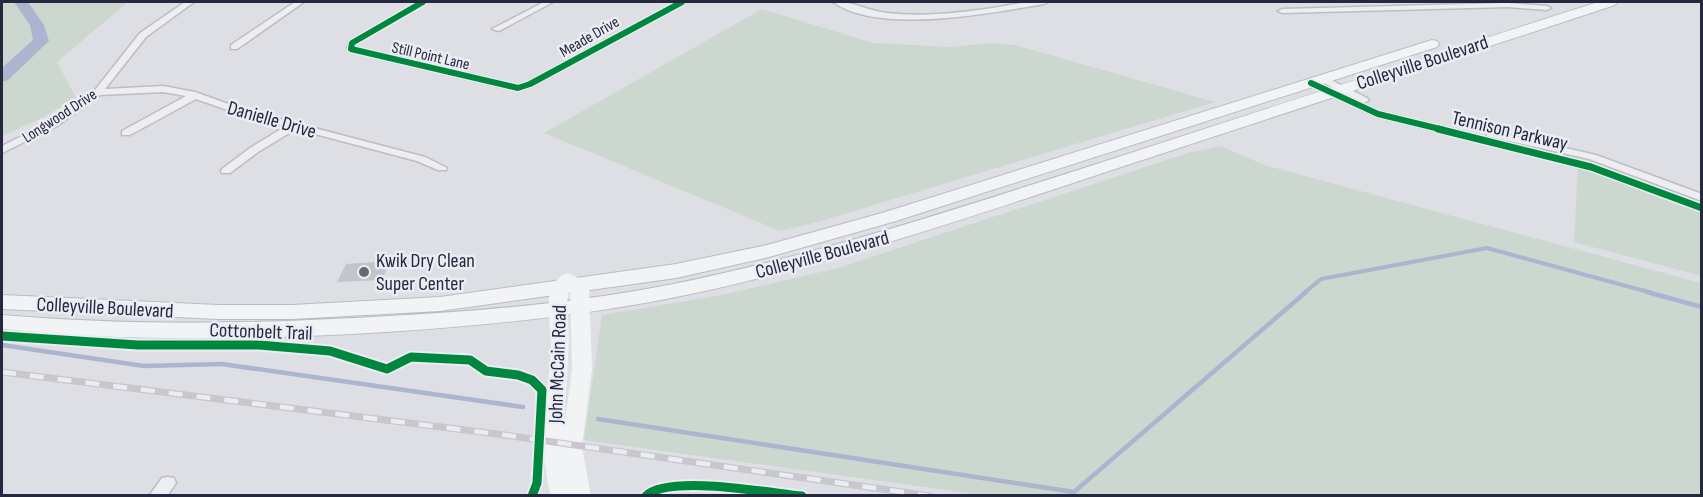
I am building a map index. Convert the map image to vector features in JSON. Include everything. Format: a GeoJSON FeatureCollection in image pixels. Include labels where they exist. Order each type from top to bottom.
{"type":"FeatureCollection","features":[{"type":"Feature","properties":{"kind":"main road","name":"Colleyville Boulevard"},"geometry":{"type":"LineString","coordinates":[[1480,29],[1569,2]]}},
{"type":"Feature","properties":{"kind":"main road","name":"Colleyville Boulevard"},"geometry":{"type":"LineString","coordinates":[[2,322],[81,329],[196,332],[341,327],[570,298],[769,251],[1061,172],[1326,86],[1610,2]]}},
{"type":"Feature","properties":{"kind":"main road","name":"Colleyville Boulevard"},"geometry":{"type":"LineString","coordinates":[[1326,86],[1447,40]]}},
{"type":"Feature","properties":{"kind":"main road","name":"Colleyville Boulevard"},"geometry":{"type":"LineString","coordinates":[[2,302],[219,312],[292,312],[570,298]]}},
{"type":"Feature","properties":{"kind":"main road","name":"John McCain Road"},"geometry":{"type":"LineString","coordinates":[[562,495],[556,479],[554,442],[560,350],[570,298]]}},
{"type":"Feature","properties":{"kind":"main road","name":"John McCain Road"},"geometry":{"type":"LineString","coordinates":[[570,298],[582,369],[572,447],[580,495]]}},
{"type":"Feature","properties":{"kind":"street","name":"Longwood Drive"},"geometry":{"type":"LineString","coordinates":[[2,150],[53,124],[98,92],[143,35],[190,2]]}},
{"type":"Feature","properties":{"kind":"street"},"geometry":{"type":"LineString","coordinates":[[234,46],[300,2]]}},
{"type":"Feature","properties":{"kind":"street","name":"Still Point Lane"},"geometry":{"type":"LineString","coordinates":[[423,2],[371,31],[350,46],[354,51],[508,87]]}},
{"type":"Feature","properties":{"kind":"street"},"geometry":{"type":"LineString","coordinates":[[496,29],[549,2]]}},
{"type":"Feature","properties":{"kind":"street","name":"Meade Drive"},"geometry":{"type":"LineString","coordinates":[[508,87],[530,84],[682,2]]}},
{"type":"Feature","properties":{"kind":"street"},"geometry":{"type":"LineString","coordinates":[[837,2],[883,14],[909,16],[946,16],[1044,2]]}},
{"type":"Feature","properties":{"kind":"street"},"geometry":{"type":"LineString","coordinates":[[1282,11],[1508,5],[1547,8]]}},
{"type":"Feature","properties":{"kind":"street","name":"Tennison Parkway"},"geometry":{"type":"LineString","coordinates":[[1326,86],[1359,106],[1398,120],[1528,140],[1592,157],[1701,198]]}},
{"type":"Feature","properties":{"kind":"street","name":"Danielle Drive"},"geometry":{"type":"LineString","coordinates":[[98,92],[163,89],[195,95],[239,111],[421,159],[442,168]]}},
{"type":"Feature","properties":{"kind":"street"},"geometry":{"type":"LineString","coordinates":[[126,133],[195,95]]}},
{"type":"Feature","properties":{"kind":"street"},"geometry":{"type":"LineString","coordinates":[[226,171],[254,150],[295,125]]}},
{"type":"Feature","properties":{"kind":"street","name":"Tennison Parkway"},"geometry":{"type":"LineString","coordinates":[[1472,133],[1590,167],[1701,208]]}},
{"type":"Feature","properties":{"kind":"shaded area"},"geometry":{"type":"Polygon","coordinates":[[[2,2],[128,2],[57,62],[76,98],[44,117],[2,136],[2,2]]]}},
{"type":"Feature","properties":{"kind":"shaded area"},"geometry":{"type":"Polygon","coordinates":[[[762,9],[873,43],[951,47],[991,43],[1015,45],[1215,102],[821,221],[780,231],[544,133],[762,9]]]}},
{"type":"Feature","properties":{"kind":"shaded area"},"geometry":{"type":"Polygon","coordinates":[[[1221,146],[1264,165],[1701,283],[1701,495],[989,496],[584,440],[602,315],[722,295],[838,268],[1191,152],[1221,146]]]}},
{"type":"Feature","properties":{"kind":"shaded area"},"geometry":{"type":"Polygon","coordinates":[[[1578,166],[1640,185],[1701,211],[1701,276],[1574,242],[1578,166]]]}},
{"type":"Feature","properties":{"kind":"building","name":"Kwik Dry Clean Super Center"},"geometry":{"type":"Polygon","coordinates":[[[390,261],[382,280],[337,282],[346,264],[390,261]]]}},
{"type":"Feature","properties":{"kind":"waterway"},"geometry":{"type":"LineString","coordinates":[[2,77],[41,41],[37,25],[21,2]]}},
{"type":"Feature","properties":{"kind":"waterway"},"geometry":{"type":"LineString","coordinates":[[1304,293],[1321,279],[1487,248],[1652,293]]}},
{"type":"Feature","properties":{"kind":"waterway"},"geometry":{"type":"LineString","coordinates":[[598,419],[1074,492],[1306,292]]}},
{"type":"Feature","properties":{"kind":"waterway"},"geometry":{"type":"LineString","coordinates":[[1647,292],[1702,307]]}},
{"type":"Feature","properties":{"kind":"waterway"},"geometry":{"type":"LineString","coordinates":[[2,345],[144,366],[222,364],[523,407]]}},
{"type":"Feature","properties":{"kind":"railway"},"geometry":{"type":"LineString","coordinates":[[2,372],[505,435],[930,496]]}},
{"type":"Feature","properties":{"kind":"cycle path"},"geometry":{"type":"LineString","coordinates":[[423,2],[352,43],[351,49],[518,88],[530,84],[682,2]]}},
{"type":"Feature","properties":{"kind":"cycle path"},"geometry":{"type":"LineString","coordinates":[[1311,83],[1378,114],[1591,167],[1702,208]]}},
{"type":"Feature","properties":{"kind":"cycle path","name":"Cottonbelt Trail"},"geometry":{"type":"LineString","coordinates":[[2,336],[138,345],[259,345],[330,351],[387,369],[411,357],[470,360],[486,371],[518,375],[532,380],[542,390],[537,483],[532,496]]}},
{"type":"Feature","properties":{"kind":"cycle path"},"geometry":{"type":"LineString","coordinates":[[646,496],[651,491],[691,484],[802,496]]}},
{"type":"Feature","properties":{"kind":"place","name":"Kwik Dry Clean Super Center"},"geometry":{"type":"Point","coordinates":[364,272]}}]}
